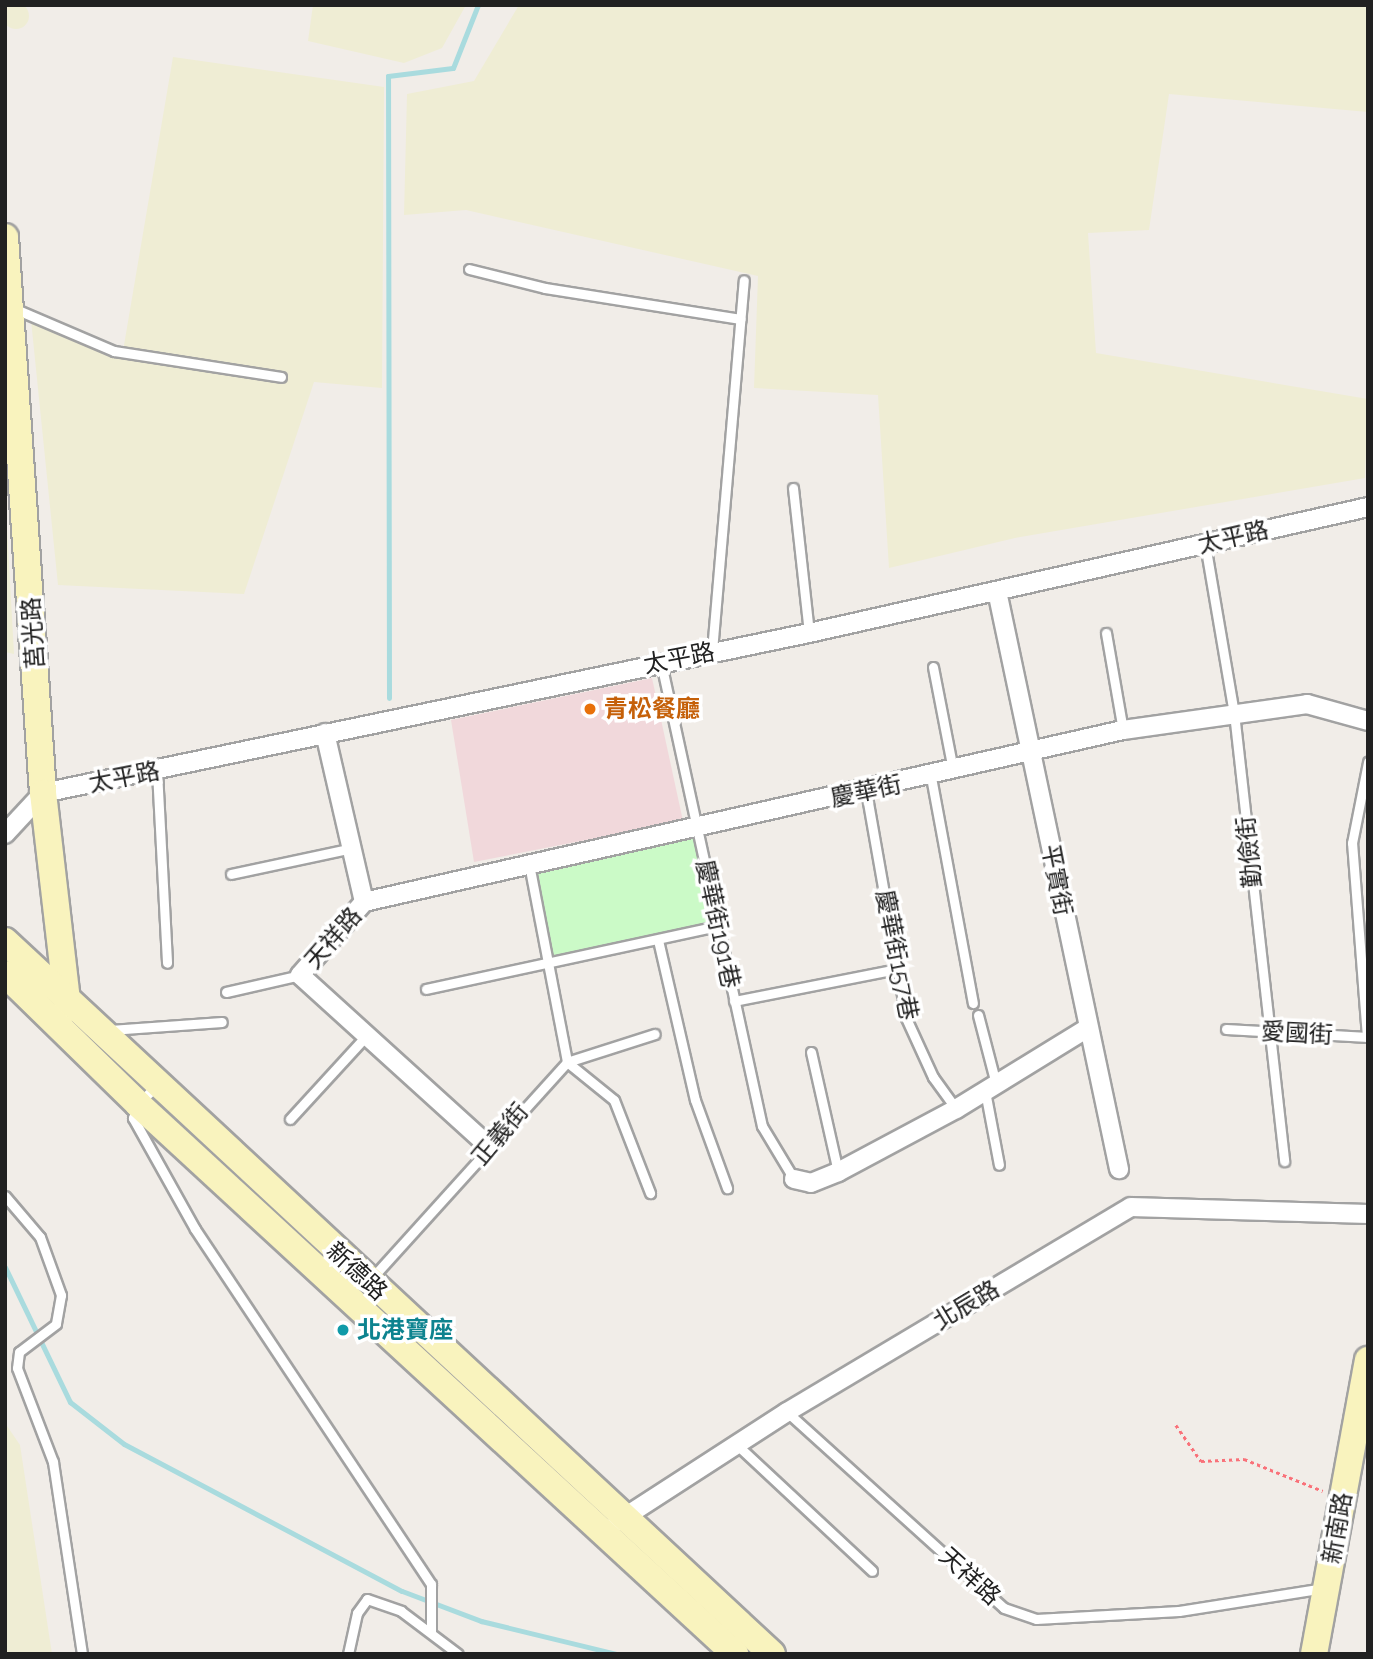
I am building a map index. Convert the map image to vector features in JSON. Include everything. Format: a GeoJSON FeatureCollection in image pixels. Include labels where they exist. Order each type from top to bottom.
{"type":"FeatureCollection","features":[{"type":"Feature","properties":{"kind":"main road","name":"莒光路"},"geometry":{"type":"LineString","coordinates":[[5,237],[43,793],[67,1015]]}},
{"type":"Feature","properties":{"kind":"main road","name":"新德路"},"geometry":{"type":"LineString","coordinates":[[5,942],[67,1015],[147,1095],[613,1526],[772,1654]]}},
{"type":"Feature","properties":{"kind":"main road","name":"新德路"},"geometry":{"type":"LineString","coordinates":[[5,974],[67,1015],[98,1030],[147,1095],[369,1282],[613,1526],[736,1654]]}},
{"type":"Feature","properties":{"kind":"main road","name":"新南路"},"geometry":{"type":"LineString","coordinates":[[1314,1654],[1368,1360]]}},
{"type":"Feature","properties":{"kind":"street","name":"太平路"},"geometry":{"type":"LineString","coordinates":[[43,793],[809,633],[1368,507]]}},
{"type":"Feature","properties":{"kind":"street","name":"平實街"},"geometry":{"type":"LineString","coordinates":[[997,591],[1086,1028],[1119,1170]]}},
{"type":"Feature","properties":{"kind":"street","name":"慶華街"},"geometry":{"type":"LineString","coordinates":[[365,902],[529,863],[931,777],[1030,750],[1124,730],[1307,704],[1368,721]]}},
{"type":"Feature","properties":{"kind":"street","name":"天祥路"},"geometry":{"type":"LineString","coordinates":[[324,733],[365,902],[300,975],[490,1147]]}},
{"type":"Feature","properties":{"kind":"street"},"geometry":{"type":"LineString","coordinates":[[5,834],[43,793]]}},
{"type":"Feature","properties":{"kind":"street"},"geometry":{"type":"LineString","coordinates":[[794,1179],[811,1183],[838,1172],[956,1109],[1086,1028]]}},
{"type":"Feature","properties":{"kind":"street","name":"北辰路"},"geometry":{"type":"LineString","coordinates":[[613,1526],[787,1412],[1131,1208],[1368,1214]]}},
{"type":"Feature","properties":{"kind":"lane"},"geometry":{"type":"LineString","coordinates":[[469,268],[545,288],[741,319]]}},
{"type":"Feature","properties":{"kind":"lane"},"geometry":{"type":"LineString","coordinates":[[712,652],[744,280]]}},
{"type":"Feature","properties":{"kind":"lane"},"geometry":{"type":"LineString","coordinates":[[10,307],[114,351],[281,377]]}},
{"type":"Feature","properties":{"kind":"lane"},"geometry":{"type":"LineString","coordinates":[[793,488],[809,633]]}},
{"type":"Feature","properties":{"kind":"lane","name":"勤儉街"},"geometry":{"type":"LineString","coordinates":[[1205,544],[1234,713],[1284,1161]]}},
{"type":"Feature","properties":{"kind":"lane"},"geometry":{"type":"LineString","coordinates":[[1106,633],[1124,730]]}},
{"type":"Feature","properties":{"kind":"lane","name":"慶華街191巷"},"geometry":{"type":"LineString","coordinates":[[661,662],[762,1126],[794,1179]]}},
{"type":"Feature","properties":{"kind":"lane"},"geometry":{"type":"LineString","coordinates":[[933,667],[953,772]]}},
{"type":"Feature","properties":{"kind":"lane"},"geometry":{"type":"LineString","coordinates":[[1368,762],[1352,843],[1368,1037]]}},
{"type":"Feature","properties":{"kind":"lane"},"geometry":{"type":"LineString","coordinates":[[157,771],[167,963]]}},
{"type":"Feature","properties":{"kind":"lane"},"geometry":{"type":"LineString","coordinates":[[931,777],[974,1003]]}},
{"type":"Feature","properties":{"kind":"lane","name":"慶華街157巷"},"geometry":{"type":"LineString","coordinates":[[866,791],[906,1018],[933,1077],[956,1109]]}},
{"type":"Feature","properties":{"kind":"lane"},"geometry":{"type":"LineString","coordinates":[[231,874],[352,848]]}},
{"type":"Feature","properties":{"kind":"lane"},"geometry":{"type":"LineString","coordinates":[[529,863],[567,1062],[614,1100],[650,1193]]}},
{"type":"Feature","properties":{"kind":"lane"},"geometry":{"type":"LineString","coordinates":[[426,989],[718,926]]}},
{"type":"Feature","properties":{"kind":"lane"},"geometry":{"type":"LineString","coordinates":[[658,940],[695,1100],[727,1188]]}},
{"type":"Feature","properties":{"kind":"lane"},"geometry":{"type":"LineString","coordinates":[[734,1001],[897,969]]}},
{"type":"Feature","properties":{"kind":"lane"},"geometry":{"type":"LineString","coordinates":[[226,992],[300,975]]}},
{"type":"Feature","properties":{"kind":"lane"},"geometry":{"type":"LineString","coordinates":[[978,1015],[991,1088],[999,1165]]}},
{"type":"Feature","properties":{"kind":"lane"},"geometry":{"type":"LineString","coordinates":[[98,1030],[222,1022]]}},
{"type":"Feature","properties":{"kind":"lane","name":"愛國街"},"geometry":{"type":"LineString","coordinates":[[1226,1029],[1368,1037]]}},
{"type":"Feature","properties":{"kind":"lane"},"geometry":{"type":"LineString","coordinates":[[567,1062],[655,1034]]}},
{"type":"Feature","properties":{"kind":"lane"},"geometry":{"type":"LineString","coordinates":[[290,1119],[367,1035]]}},
{"type":"Feature","properties":{"kind":"lane"},"geometry":{"type":"LineString","coordinates":[[811,1052],[838,1172]]}},
{"type":"Feature","properties":{"kind":"lane","name":"正義街"},"geometry":{"type":"LineString","coordinates":[[369,1282],[567,1062]]}},
{"type":"Feature","properties":{"kind":"lane"},"geometry":{"type":"LineString","coordinates":[[147,1095],[133,1118],[195,1228],[431,1584],[432,1631]]}},
{"type":"Feature","properties":{"kind":"lane"},"geometry":{"type":"LineString","coordinates":[[5,1196],[40,1237],[61,1295],[56,1324],[19,1352],[17,1368],[53,1462],[82,1654]]}},
{"type":"Feature","properties":{"kind":"lane","name":"天祥路"},"geometry":{"type":"LineString","coordinates":[[787,1412],[1004,1608],[1036,1619],[1179,1611],[1326,1588]]}},
{"type":"Feature","properties":{"kind":"lane"},"geometry":{"type":"LineString","coordinates":[[736,1444],[872,1571]]}},
{"type":"Feature","properties":{"kind":"lane"},"geometry":{"type":"LineString","coordinates":[[348,1654],[357,1613],[367,1599],[401,1611],[432,1631],[458,1654]]}},
{"type":"Feature","properties":{"kind":"path"},"geometry":{"type":"LineString","coordinates":[[1176,1425],[1201,1461],[1244,1459],[1343,1498]]}},
{"type":"Feature","properties":{"kind":"shaded area"},"geometry":{"type":"Polygon","coordinates":[[[16,3],[25,7],[29,16],[25,25],[16,29],[7,25],[3,16],[7,7],[16,3]]]}},
{"type":"Feature","properties":{"kind":"shaded area"},"geometry":{"type":"Polygon","coordinates":[[[313,5],[466,5],[442,48],[404,63],[308,41],[313,5]]]}},
{"type":"Feature","properties":{"kind":"shaded area"},"geometry":{"type":"Polygon","coordinates":[[[519,5],[1368,5],[1368,112],[1169,94],[1149,230],[1088,233],[1096,353],[1368,399],[1365,478],[1015,538],[889,568],[878,395],[754,388],[758,276],[466,210],[404,215],[407,94],[474,81],[519,5]]]}},
{"type":"Feature","properties":{"kind":"shaded area"},"geometry":{"type":"Polygon","coordinates":[[[173,57],[384,87],[382,388],[314,382],[244,594],[58,585],[31,320],[123,351],[173,57]]]}},
{"type":"Feature","properties":{"kind":"shaded area"},"geometry":{"type":"Polygon","coordinates":[[[5,491],[14,654],[5,652],[5,491]]]}},
{"type":"Feature","properties":{"kind":"shaded area"},"geometry":{"type":"Polygon","coordinates":[[[652,678],[683,821],[474,862],[451,720],[652,678]]]}},
{"type":"Feature","properties":{"kind":"shaded area"},"geometry":{"type":"Polygon","coordinates":[[[5,1423],[20,1445],[52,1654],[5,1654],[5,1423]]]}},
{"type":"Feature","properties":{"kind":"green space"},"geometry":{"type":"Polygon","coordinates":[[[697,827],[718,926],[550,964],[529,863],[697,827]]]}},
{"type":"Feature","properties":{"kind":"waterway"},"geometry":{"type":"LineString","coordinates":[[389,698],[388,76],[453,68],[478,5]]}},
{"type":"Feature","properties":{"kind":"waterway"},"geometry":{"type":"LineString","coordinates":[[5,1267],[70,1402],[124,1444],[402,1591],[481,1621],[616,1654]]}},
{"type":"Feature","properties":{"kind":"place","name":"青松餐廳"},"geometry":{"type":"Point","coordinates":[590,709]}},
{"type":"Feature","properties":{"kind":"place","name":"北港寶座"},"geometry":{"type":"Point","coordinates":[343,1330]}}]}
